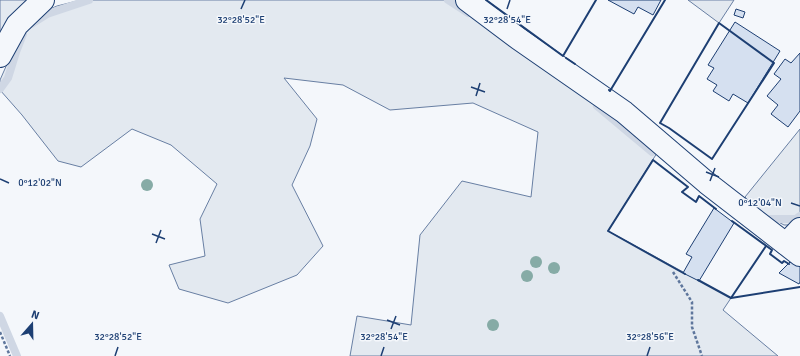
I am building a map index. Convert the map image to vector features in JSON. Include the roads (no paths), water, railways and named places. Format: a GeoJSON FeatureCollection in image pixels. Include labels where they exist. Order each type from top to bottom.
{"type":"FeatureCollection","features":[{"type":"Feature","properties":{"kind":"street"},"geometry":{"type":"LineString","coordinates":[[467,0],[624,112],[707,184],[795,242]]}},
{"type":"Feature","properties":{"kind":"street"},"geometry":{"type":"LineString","coordinates":[[0,56],[17,25],[45,1]]}},
{"type":"Feature","properties":{"kind":"waterway"},"geometry":{"type":"LineString","coordinates":[[31,24],[47,14],[89,0]]}},
{"type":"Feature","properties":{"kind":"waterway"},"geometry":{"type":"LineString","coordinates":[[448,0],[468,13]]}},
{"type":"Feature","properties":{"kind":"waterway"},"geometry":{"type":"LineString","coordinates":[[0,89],[8,78],[23,34]]}},
{"type":"Feature","properties":{"kind":"waterway"},"geometry":{"type":"LineString","coordinates":[[597,106],[652,152]]}},
{"type":"Feature","properties":{"kind":"waterway"},"geometry":{"type":"LineString","coordinates":[[771,219],[796,219],[800,216]]}},
{"type":"Feature","properties":{"kind":"waterway"},"geometry":{"type":"LineString","coordinates":[[0,316],[17,356]]}}]}
